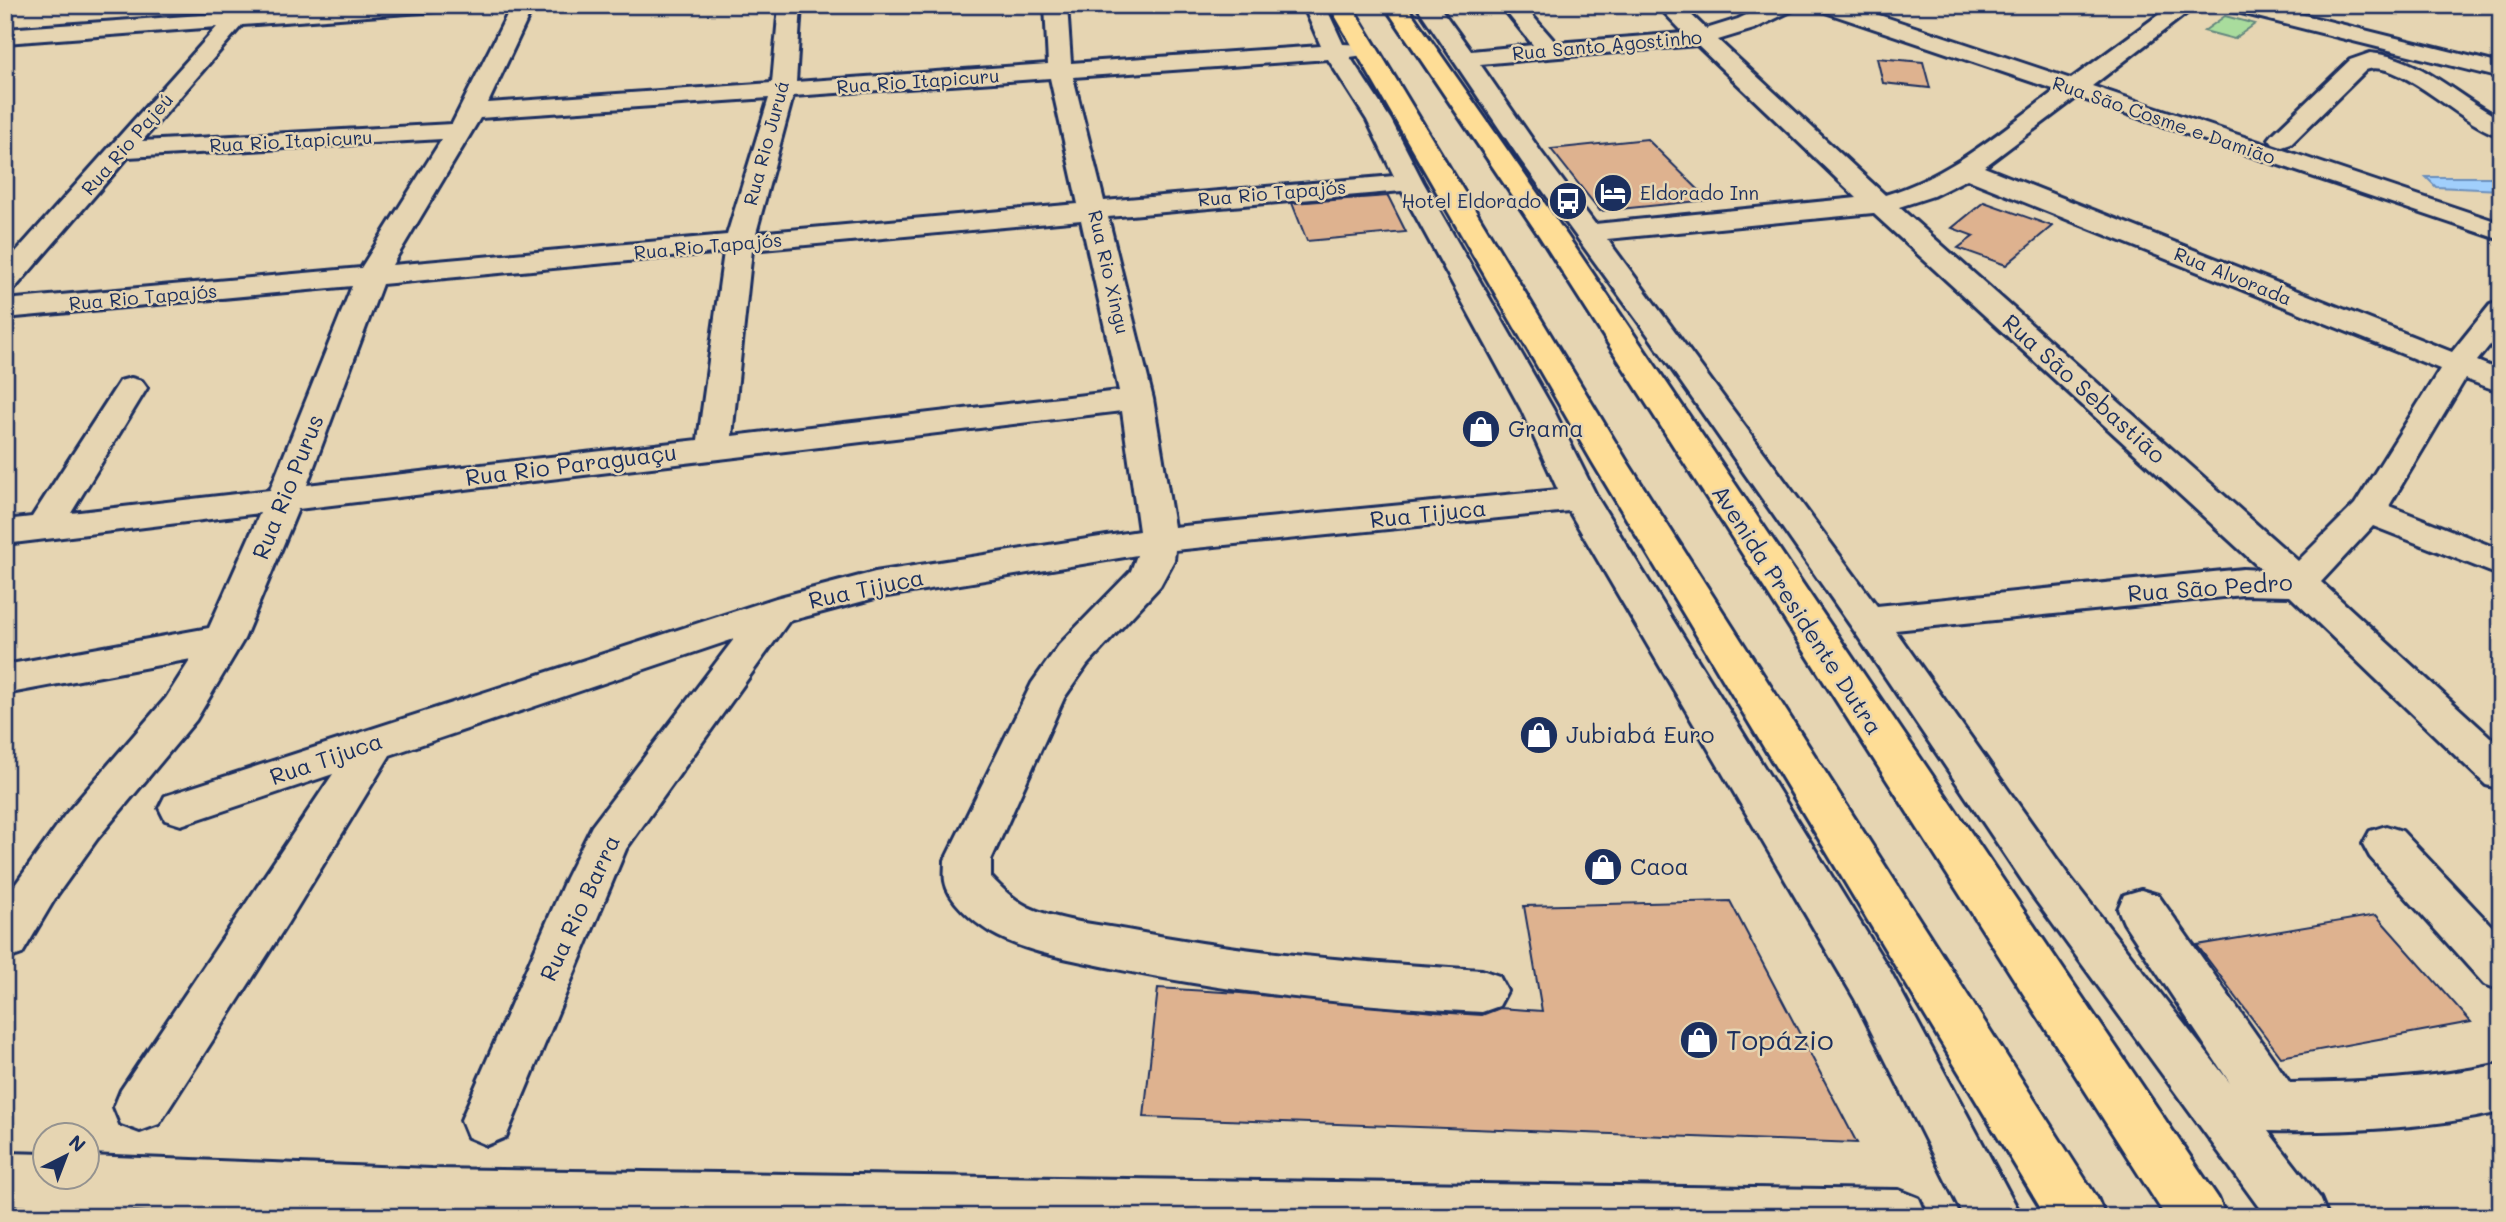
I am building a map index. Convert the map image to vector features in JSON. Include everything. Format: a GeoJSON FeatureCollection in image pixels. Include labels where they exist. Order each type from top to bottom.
{"type":"FeatureCollection","features":[{"type":"Feature","properties":{"kind":"highway"},"geometry":{"type":"LineString","coordinates":[[1340,5],[1350,51],[1386,111],[1576,405],[2077,1217]]}},
{"type":"Feature","properties":{"kind":"highway","name":"Avenida Presidente Dutra"},"geometry":{"type":"LineString","coordinates":[[1395,5],[1554,237],[1807,626],[2198,1217]]}},
{"type":"Feature","properties":{"kind":"street"},"geometry":{"type":"LineString","coordinates":[[5,36],[242,13],[436,5]]}},
{"type":"Feature","properties":{"kind":"street","name":"Rua Rio Purus"},"geometry":{"type":"LineString","coordinates":[[5,940],[41,881],[81,827],[181,709],[224,639],[284,500],[370,277],[465,121],[523,5]]}},
{"type":"Feature","properties":{"kind":"street","name":"Rua Rio Juruá"},"geometry":{"type":"LineString","coordinates":[[714,447],[739,243],[783,90],[790,5]]}},
{"type":"Feature","properties":{"kind":"street","name":"Rua Rio Xingu"},"geometry":{"type":"LineString","coordinates":[[1056,5],[1060,71],[1137,399],[1158,540]]}},
{"type":"Feature","properties":{"kind":"street"},"geometry":{"type":"LineString","coordinates":[[1314,5],[1350,51]]}},
{"type":"Feature","properties":{"kind":"street"},"geometry":{"type":"LineString","coordinates":[[1427,5],[1531,157],[1867,620],[2050,885],[2300,1217]]}},
{"type":"Feature","properties":{"kind":"street","name":"Rua São Sebastião"},"geometry":{"type":"LineString","coordinates":[[1668,5],[1879,204],[2300,584],[2501,773]]}},
{"type":"Feature","properties":{"kind":"street","name":"Rua Santo Agostinho"},"geometry":{"type":"LineString","coordinates":[[1465,58],[1700,38],[1725,32],[1785,5]]}},
{"type":"Feature","properties":{"kind":"street","name":"Rua São Cosme e Damião"},"geometry":{"type":"LineString","coordinates":[[1827,5],[2501,232]]}},
{"type":"Feature","properties":{"kind":"street"},"geometry":{"type":"LineString","coordinates":[[1586,233],[1879,204],[1907,198],[1936,187],[1965,169],[2186,5]]}},
{"type":"Feature","properties":{"kind":"street"},"geometry":{"type":"LineString","coordinates":[[2237,5],[2501,71]]}},
{"type":"Feature","properties":{"kind":"street"},"geometry":{"type":"LineString","coordinates":[[1515,9],[1550,51]]}},
{"type":"Feature","properties":{"kind":"street","name":"Rua Rio Pajeú"},"geometry":{"type":"LineString","coordinates":[[5,282],[242,13]]}},
{"type":"Feature","properties":{"kind":"street","name":"Rua Rio Itapicuru"},"geometry":{"type":"LineString","coordinates":[[122,150],[465,121],[783,90],[1350,51]]}},
{"type":"Feature","properties":{"kind":"street"},"geometry":{"type":"LineString","coordinates":[[2282,139],[2358,65],[2372,59],[2395,64],[2411,72],[2477,117],[2501,129]]}},
{"type":"Feature","properties":{"kind":"street"},"geometry":{"type":"LineString","coordinates":[[1386,111],[1410,181],[1537,410],[1580,499],[1872,984],[1994,1217]]}},
{"type":"Feature","properties":{"kind":"street","name":"Rua Alvorada"},"geometry":{"type":"LineString","coordinates":[[1965,169],[2501,382]]}},
{"type":"Feature","properties":{"kind":"street","name":"Rua Rio Tapajós"},"geometry":{"type":"LineString","coordinates":[[5,309],[1410,181]]}},
{"type":"Feature","properties":{"kind":"street","name":"Rua São Pedro"},"geometry":{"type":"LineString","coordinates":[[1867,620],[2243,582],[2300,584],[2323,555],[2368,511],[2457,366],[2501,311]]}},
{"type":"Feature","properties":{"kind":"street"},"geometry":{"type":"LineString","coordinates":[[44,527],[131,388]]}},
{"type":"Feature","properties":{"kind":"street","name":"Rua Rio Paraguaçu"},"geometry":{"type":"LineString","coordinates":[[5,532],[1137,399]]}},
{"type":"Feature","properties":{"kind":"street"},"geometry":{"type":"LineString","coordinates":[[1537,410],[1576,405]]}},
{"type":"Feature","properties":{"kind":"street","name":"Rua Tijuca"},"geometry":{"type":"LineString","coordinates":[[181,808],[776,611],[875,585],[1158,540],[1580,499]]}},
{"type":"Feature","properties":{"kind":"street"},"geometry":{"type":"LineString","coordinates":[[2368,511],[2501,564]]}},
{"type":"Feature","properties":{"kind":"street"},"geometry":{"type":"LineString","coordinates":[[1158,540],[1155,560],[1147,577],[1073,655],[1046,693],[968,860],[968,883],[986,903],[1013,921],[1085,942],[1162,959],[1325,981],[1482,991]]}},
{"type":"Feature","properties":{"kind":"street","name":"Rua Rio Barra"},"geometry":{"type":"LineString","coordinates":[[487,1120],[608,839],[776,611]]}},
{"type":"Feature","properties":{"kind":"street"},"geometry":{"type":"LineString","coordinates":[[5,680],[224,639]]}},
{"type":"Feature","properties":{"kind":"street"},"geometry":{"type":"LineString","coordinates":[[140,1107],[270,910],[376,742]]}},
{"type":"Feature","properties":{"kind":"street"},"geometry":{"type":"LineString","coordinates":[[2386,844],[2501,969]]}},
{"type":"Feature","properties":{"kind":"street"},"geometry":{"type":"LineString","coordinates":[[2141,909],[2276,1106]]}},
{"type":"Feature","properties":{"kind":"street"},"geometry":{"type":"LineString","coordinates":[[2217,1107],[2401,1104],[2469,1096],[2501,1088]]}},
{"type":"Feature","properties":{"kind":"street"},"geometry":{"type":"LineString","coordinates":[[5,1179],[432,1196],[1899,1217]]}},
{"type":"Feature","properties":{"kind":"green space"},"geometry":{"type":"Polygon","coordinates":[[[2225,16],[2255,24],[2234,39],[2204,31],[2225,16]]]}},
{"type":"Feature","properties":{"kind":"water"},"geometry":{"type":"Polygon","coordinates":[[[2426,177],[2501,177],[2501,190],[2436,187],[2426,177]]]}},
{"type":"Feature","properties":{"kind":"building"},"geometry":{"type":"Polygon","coordinates":[[[1877,58],[1923,62],[1930,88],[1883,83],[1877,58]]]}},
{"type":"Feature","properties":{"kind":"building"},"geometry":{"type":"Polygon","coordinates":[[[1647,139],[1709,200],[1600,211],[1551,149],[1647,139]]]}},
{"type":"Feature","properties":{"kind":"building"},"geometry":{"type":"Polygon","coordinates":[[[1388,196],[1406,232],[1307,241],[1292,203],[1388,196]]]}},
{"type":"Feature","properties":{"kind":"building"},"geometry":{"type":"Polygon","coordinates":[[[1984,202],[2052,226],[2006,265],[1958,248],[1974,236],[1952,228],[1984,202]]]}},
{"type":"Feature","properties":{"kind":"building"},"geometry":{"type":"Polygon","coordinates":[[[1730,901],[1857,1143],[1144,1117],[1158,988],[1482,1015],[1500,1008],[1542,1011],[1524,906],[1730,901]]]}},
{"type":"Feature","properties":{"kind":"building"},"geometry":{"type":"Polygon","coordinates":[[[2376,915],[2471,1022],[2281,1057],[2197,945],[2376,915]]]}},
{"type":"Feature","properties":{"kind":"place","name":"Eldorado Inn"},"geometry":{"type":"Point","coordinates":[1613,193]}},
{"type":"Feature","properties":{"kind":"place","name":"Hotel Eldorado"},"geometry":{"type":"Point","coordinates":[1568,201]}},
{"type":"Feature","properties":{"kind":"place","name":"Grama"},"geometry":{"type":"Point","coordinates":[1481,429]}},
{"type":"Feature","properties":{"kind":"place","name":"Jubiabá Euro"},"geometry":{"type":"Point","coordinates":[1539,735]}},
{"type":"Feature","properties":{"kind":"place","name":"Caoa"},"geometry":{"type":"Point","coordinates":[1603,867]}},
{"type":"Feature","properties":{"kind":"place","name":"Topázio"},"geometry":{"type":"Point","coordinates":[1699,1040]}}]}
